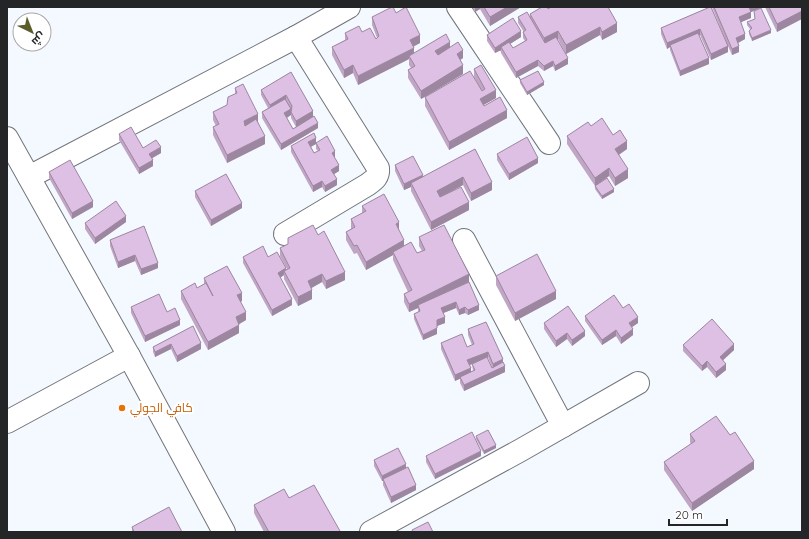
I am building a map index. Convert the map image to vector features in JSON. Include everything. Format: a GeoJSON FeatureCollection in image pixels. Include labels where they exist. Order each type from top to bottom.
{"type":"FeatureCollection","features":[{"type":"Feature","properties":{"kind":"street"},"geometry":{"type":"LineString","coordinates":[[29,177],[296,37],[349,7]]}},
{"type":"Feature","properties":{"kind":"street"},"geometry":{"type":"LineString","coordinates":[[458,7],[549,143]]}},
{"type":"Feature","properties":{"kind":"street"},"geometry":{"type":"LineString","coordinates":[[284,234],[367,186],[378,176],[378,168],[296,37]]}},
{"type":"Feature","properties":{"kind":"street"},"geometry":{"type":"LineString","coordinates":[[7,138],[129,356],[224,532]]}},
{"type":"Feature","properties":{"kind":"street"},"geometry":{"type":"LineString","coordinates":[[464,240],[563,426]]}},
{"type":"Feature","properties":{"kind":"street"},"geometry":{"type":"LineString","coordinates":[[7,422],[129,356]]}},
{"type":"Feature","properties":{"kind":"street"},"geometry":{"type":"LineString","coordinates":[[370,532],[638,383]]}},
{"type":"Feature","properties":{"kind":"building"},"geometry":{"type":"Polygon","coordinates":[[[392,7],[396,13],[406,7],[420,35],[410,40],[414,48],[358,76],[353,65],[344,70],[332,47],[348,39],[345,33],[359,26],[362,32],[370,28],[376,39],[379,36],[372,17],[392,7]]]}},
{"type":"Feature","properties":{"kind":"building"},"geometry":{"type":"Polygon","coordinates":[[[484,7],[507,7],[490,17],[484,7]]]}},
{"type":"Feature","properties":{"kind":"building"},"geometry":{"type":"Polygon","coordinates":[[[542,7],[547,7],[548,9],[551,7],[608,7],[617,23],[602,32],[600,27],[566,45],[558,31],[544,38],[530,14],[542,7]]]}},
{"type":"Feature","properties":{"kind":"building"},"geometry":{"type":"Polygon","coordinates":[[[710,7],[728,46],[711,54],[700,29],[667,43],[661,28],[710,7]]]}},
{"type":"Feature","properties":{"kind":"building"},"geometry":{"type":"Polygon","coordinates":[[[714,7],[749,7],[751,12],[739,17],[745,34],[736,38],[739,46],[732,49],[714,7]]]}},
{"type":"Feature","properties":{"kind":"building"},"geometry":{"type":"Polygon","coordinates":[[[769,7],[802,7],[802,11],[777,24],[769,7]]]}},
{"type":"Feature","properties":{"kind":"building"},"geometry":{"type":"Polygon","coordinates":[[[761,8],[771,30],[752,38],[749,31],[752,28],[747,22],[755,19],[754,11],[761,8]]]}},
{"type":"Feature","properties":{"kind":"building"},"geometry":{"type":"Polygon","coordinates":[[[527,12],[545,43],[556,37],[568,58],[555,66],[553,61],[544,66],[538,60],[516,72],[501,47],[509,42],[513,48],[527,40],[523,32],[526,30],[518,17],[527,12]]]}},
{"type":"Feature","properties":{"kind":"building"},"geometry":{"type":"Polygon","coordinates":[[[513,18],[521,31],[495,48],[487,35],[513,18]]]}},
{"type":"Feature","properties":{"kind":"building"},"geometry":{"type":"Polygon","coordinates":[[[698,33],[709,58],[680,71],[670,45],[698,33]]]}},
{"type":"Feature","properties":{"kind":"building"},"geometry":{"type":"Polygon","coordinates":[[[446,34],[450,42],[435,51],[438,55],[458,42],[463,50],[457,54],[463,65],[421,91],[408,70],[415,66],[409,56],[446,34]]]}},
{"type":"Feature","properties":{"kind":"building"},"geometry":{"type":"Polygon","coordinates":[[[481,65],[496,90],[480,99],[484,106],[500,97],[507,110],[449,142],[425,97],[470,71],[482,91],[485,89],[474,69],[481,65]]]}},
{"type":"Feature","properties":{"kind":"building"},"geometry":{"type":"Polygon","coordinates":[[[538,71],[544,82],[527,92],[520,80],[538,71]]]}},
{"type":"Feature","properties":{"kind":"building"},"geometry":{"type":"Polygon","coordinates":[[[291,72],[313,111],[296,121],[291,112],[292,106],[286,95],[270,105],[261,90],[291,72]]]}},
{"type":"Feature","properties":{"kind":"building"},"geometry":{"type":"Polygon","coordinates":[[[243,84],[258,114],[244,121],[245,126],[256,119],[265,136],[227,155],[213,127],[219,124],[213,112],[227,105],[228,97],[237,93],[235,88],[243,84]]]}},
{"type":"Feature","properties":{"kind":"building"},"geometry":{"type":"Polygon","coordinates":[[[285,99],[291,109],[284,113],[293,129],[314,116],[318,123],[281,144],[262,112],[285,99]]]}},
{"type":"Feature","properties":{"kind":"building"},"geometry":{"type":"Polygon","coordinates":[[[602,118],[613,135],[620,130],[627,141],[615,149],[628,169],[615,178],[609,168],[595,178],[567,136],[588,122],[591,126],[602,118]]]}},
{"type":"Feature","properties":{"kind":"building"},"geometry":{"type":"Polygon","coordinates":[[[131,127],[143,148],[156,140],[161,147],[149,154],[153,160],[139,168],[119,134],[131,127]]]}},
{"type":"Feature","properties":{"kind":"building"},"geometry":{"type":"Polygon","coordinates":[[[314,133],[316,138],[308,142],[314,153],[320,150],[316,143],[327,136],[335,151],[332,153],[339,165],[331,170],[337,179],[325,186],[322,181],[313,186],[291,146],[314,133]]]}},
{"type":"Feature","properties":{"kind":"building"},"geometry":{"type":"Polygon","coordinates":[[[527,137],[538,158],[509,174],[497,154],[527,137]]]}},
{"type":"Feature","properties":{"kind":"building"},"geometry":{"type":"Polygon","coordinates":[[[475,149],[492,182],[471,193],[463,177],[437,191],[440,197],[461,187],[469,202],[431,222],[411,183],[475,149]]]}},
{"type":"Feature","properties":{"kind":"building"},"geometry":{"type":"Polygon","coordinates":[[[413,156],[423,175],[404,184],[395,165],[413,156]]]}},
{"type":"Feature","properties":{"kind":"building"},"geometry":{"type":"Polygon","coordinates":[[[70,160],[93,201],[72,213],[49,172],[70,160]]]}},
{"type":"Feature","properties":{"kind":"building"},"geometry":{"type":"Polygon","coordinates":[[[226,174],[242,203],[211,220],[195,191],[226,174]]]}},
{"type":"Feature","properties":{"kind":"building"},"geometry":{"type":"Polygon","coordinates":[[[607,178],[614,189],[602,196],[595,186],[607,178]]]}},
{"type":"Feature","properties":{"kind":"building"},"geometry":{"type":"Polygon","coordinates":[[[384,194],[399,222],[396,224],[404,240],[366,262],[357,245],[354,246],[346,232],[355,227],[351,219],[366,211],[362,206],[384,194]]]}},
{"type":"Feature","properties":{"kind":"building"},"geometry":{"type":"Polygon","coordinates":[[[116,201],[126,216],[95,238],[85,223],[116,201]]]}},
{"type":"Feature","properties":{"kind":"building"},"geometry":{"type":"Polygon","coordinates":[[[313,225],[318,235],[324,231],[345,272],[326,281],[322,274],[308,281],[312,290],[298,297],[284,271],[290,268],[280,248],[288,244],[288,238],[313,225]]]}},
{"type":"Feature","properties":{"kind":"building"},"geometry":{"type":"Polygon","coordinates":[[[444,225],[469,274],[409,304],[404,294],[412,290],[393,252],[411,242],[417,253],[425,250],[419,237],[444,225]]]}},
{"type":"Feature","properties":{"kind":"building"},"geometry":{"type":"Polygon","coordinates":[[[144,226],[158,263],[141,269],[135,255],[118,262],[110,240],[144,226]]]}},
{"type":"Feature","properties":{"kind":"building"},"geometry":{"type":"Polygon","coordinates":[[[263,246],[268,257],[277,252],[286,268],[278,273],[292,299],[272,310],[243,257],[263,246]]]}},
{"type":"Feature","properties":{"kind":"building"},"geometry":{"type":"Polygon","coordinates":[[[537,254],[556,291],[515,313],[496,276],[537,254]]]}},
{"type":"Feature","properties":{"kind":"building"},"geometry":{"type":"Polygon","coordinates":[[[227,266],[242,293],[237,295],[246,312],[236,317],[239,325],[208,342],[181,291],[195,283],[197,288],[206,283],[213,296],[204,278],[227,266]]]}},
{"type":"Feature","properties":{"kind":"building"},"geometry":{"type":"Polygon","coordinates":[[[469,282],[479,305],[468,310],[465,307],[459,310],[456,302],[441,308],[445,317],[437,320],[437,328],[423,335],[414,314],[420,311],[418,305],[469,282]]]}},
{"type":"Feature","properties":{"kind":"building"},"geometry":{"type":"Polygon","coordinates":[[[159,294],[167,312],[175,308],[180,320],[145,336],[131,307],[159,294]]]}},
{"type":"Feature","properties":{"kind":"building"},"geometry":{"type":"Polygon","coordinates":[[[614,295],[623,308],[629,304],[638,317],[629,323],[633,329],[621,338],[616,330],[602,340],[585,316],[614,295]]]}},
{"type":"Feature","properties":{"kind":"building"},"geometry":{"type":"Polygon","coordinates":[[[568,306],[585,331],[572,340],[567,333],[556,341],[544,323],[568,306]]]}},
{"type":"Feature","properties":{"kind":"building"},"geometry":{"type":"Polygon","coordinates":[[[712,319],[734,344],[720,357],[726,364],[716,372],[707,361],[702,366],[683,345],[712,319]]]}},
{"type":"Feature","properties":{"kind":"building"},"geometry":{"type":"Polygon","coordinates":[[[486,322],[503,359],[493,364],[488,352],[467,360],[471,368],[455,375],[441,343],[462,334],[467,347],[474,344],[468,329],[486,322]]]}},
{"type":"Feature","properties":{"kind":"building"},"geometry":{"type":"Polygon","coordinates":[[[193,326],[201,343],[177,356],[171,344],[155,352],[153,347],[193,326]]]}},
{"type":"Feature","properties":{"kind":"building"},"geometry":{"type":"Polygon","coordinates":[[[487,357],[492,368],[503,362],[505,366],[464,385],[460,377],[475,370],[472,364],[487,357]]]}},
{"type":"Feature","properties":{"kind":"building"},"geometry":{"type":"Polygon","coordinates":[[[716,416],[730,435],[735,432],[754,461],[692,503],[664,462],[695,441],[690,434],[716,416]]]}},
{"type":"Feature","properties":{"kind":"building"},"geometry":{"type":"Polygon","coordinates":[[[488,430],[496,445],[484,451],[476,436],[488,430]]]}},
{"type":"Feature","properties":{"kind":"building"},"geometry":{"type":"Polygon","coordinates":[[[472,432],[481,451],[435,474],[426,456],[472,432]]]}},
{"type":"Feature","properties":{"kind":"building"},"geometry":{"type":"Polygon","coordinates":[[[398,448],[406,464],[382,476],[374,460],[398,448]]]}},
{"type":"Feature","properties":{"kind":"building"},"geometry":{"type":"Polygon","coordinates":[[[408,467],[416,485],[391,497],[383,479],[408,467]]]}},
{"type":"Feature","properties":{"kind":"building"},"geometry":{"type":"Polygon","coordinates":[[[314,485],[340,531],[269,532],[254,505],[284,489],[289,498],[314,485]]]}},
{"type":"Feature","properties":{"kind":"building"},"geometry":{"type":"Polygon","coordinates":[[[169,507],[182,532],[134,532],[132,527],[169,507]]]}},
{"type":"Feature","properties":{"kind":"building"},"geometry":{"type":"Polygon","coordinates":[[[428,522],[433,532],[413,532],[412,530],[428,522]]]}},
{"type":"Feature","properties":{"kind":"place","name":"كافي الجولي"},"geometry":{"type":"Point","coordinates":[122,408]}}]}
